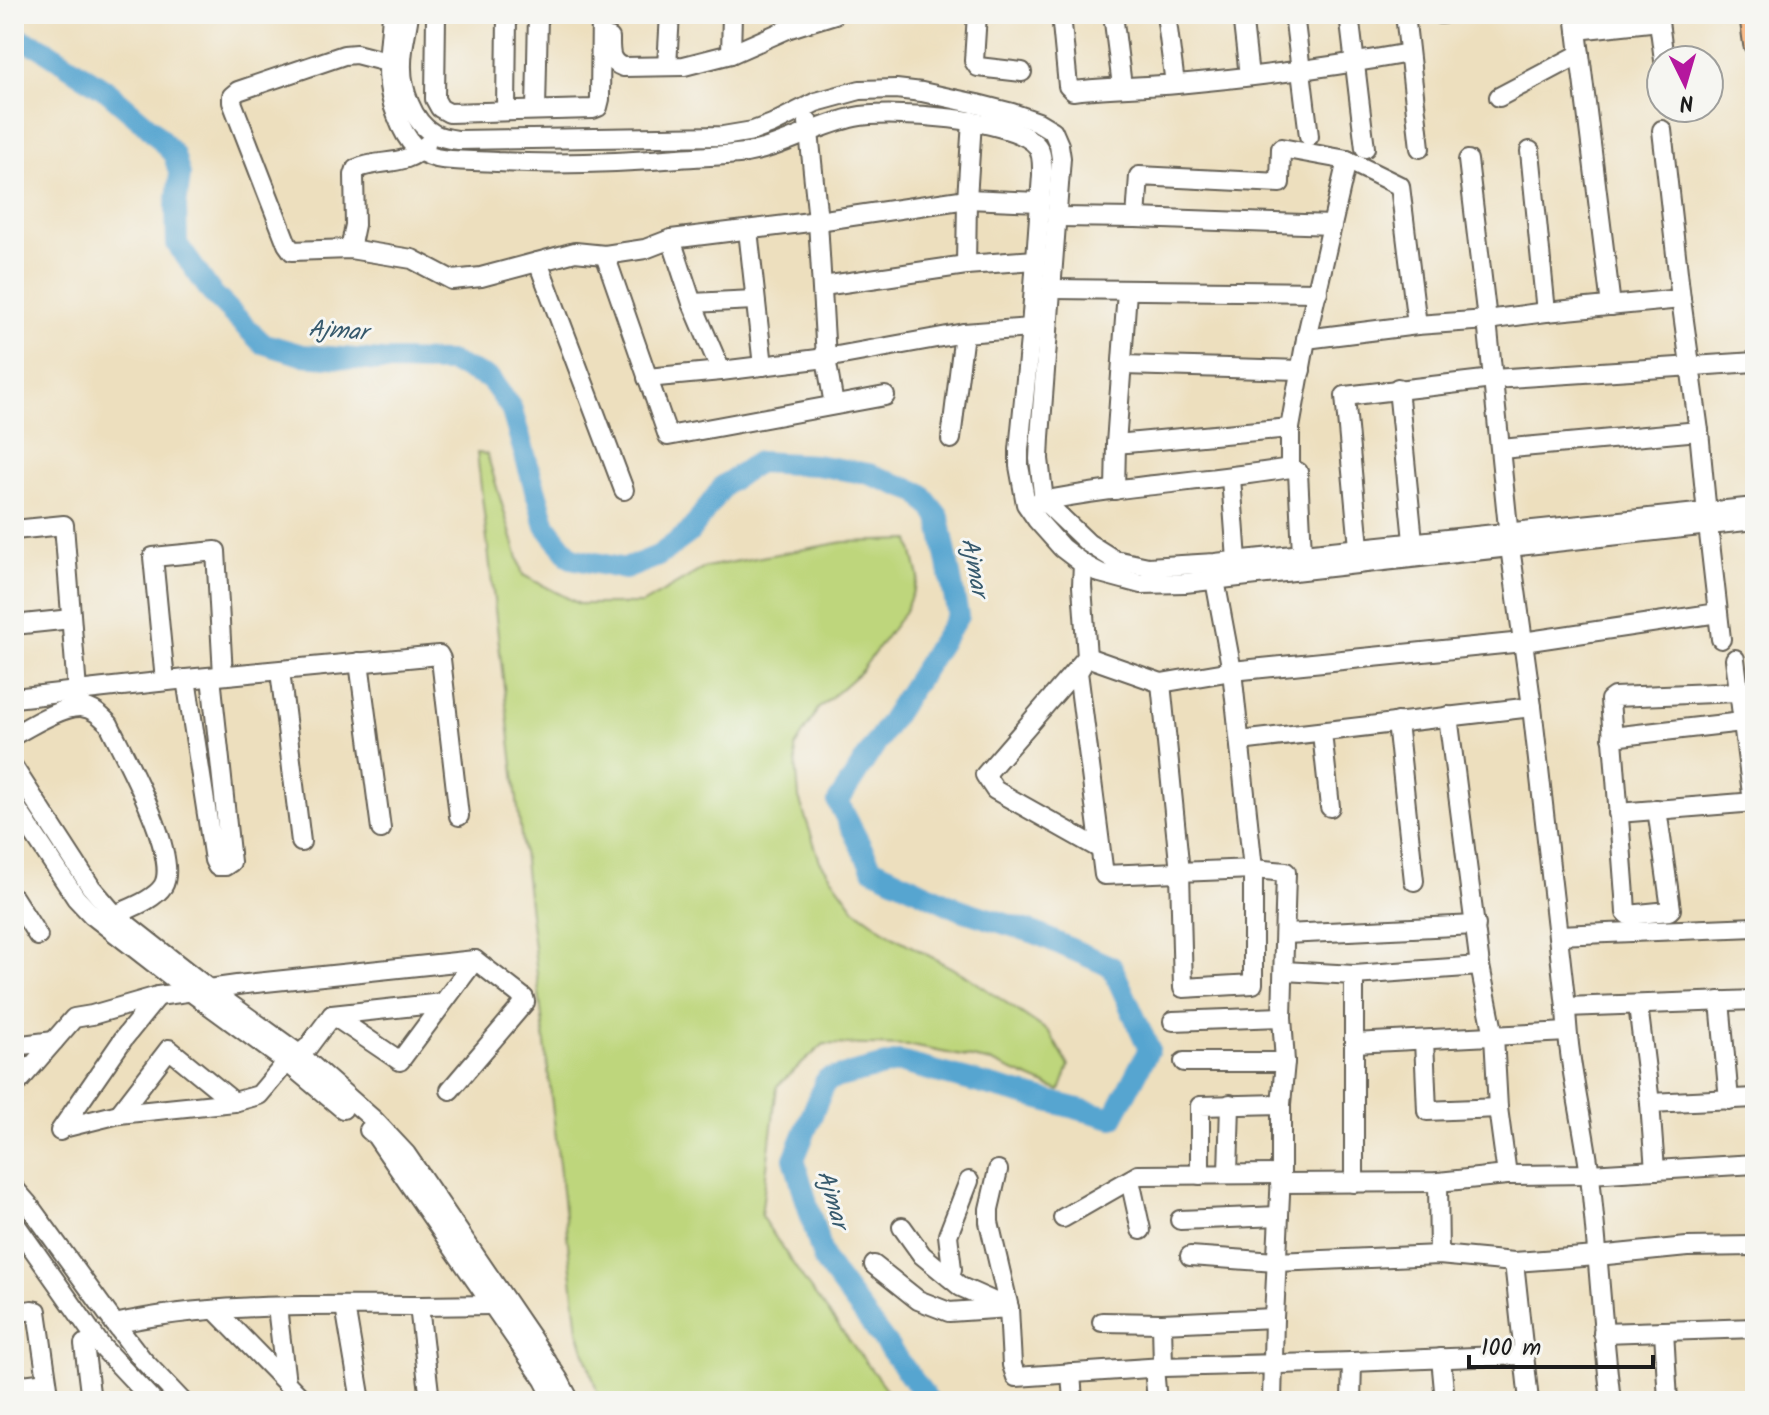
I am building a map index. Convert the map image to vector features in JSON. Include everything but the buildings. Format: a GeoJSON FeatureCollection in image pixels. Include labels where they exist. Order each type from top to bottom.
{"type":"FeatureCollection","features":[{"type":"Feature","properties":{"kind":"main road"},"geometry":{"type":"LineString","coordinates":[[1751,14],[1755,44]]}},
{"type":"Feature","properties":{"kind":"street"},"geometry":{"type":"LineString","coordinates":[[392,14],[395,53],[412,110],[425,129],[435,136],[458,140],[723,136],[763,128],[816,102],[860,90],[896,89],[977,104],[1038,122],[1053,131],[1061,158],[1035,502],[1037,520],[1062,548],[1100,573],[1141,584],[1185,583],[1237,560],[1413,541],[1510,539]]}},
{"type":"Feature","properties":{"kind":"street"},"geometry":{"type":"LineString","coordinates":[[409,14],[395,53],[389,93],[412,144],[420,152],[435,158],[521,163],[631,162],[746,153],[823,125],[858,116],[888,113],[972,121],[1029,138],[1039,147],[1042,167],[1019,466],[1035,502],[1115,560],[1148,567],[1215,571],[1707,519],[1755,520]]}},
{"type":"Feature","properties":{"kind":"street"},"geometry":{"type":"LineString","coordinates":[[436,14],[435,99],[440,108],[449,113],[598,107],[601,14]]}},
{"type":"Feature","properties":{"kind":"street"},"geometry":{"type":"LineString","coordinates":[[506,111],[507,14]]}},
{"type":"Feature","properties":{"kind":"street"},"geometry":{"type":"LineString","coordinates":[[536,110],[538,14]]}},
{"type":"Feature","properties":{"kind":"street"},"geometry":{"type":"LineString","coordinates":[[667,66],[670,14]]}},
{"type":"Feature","properties":{"kind":"street"},"geometry":{"type":"LineString","coordinates":[[731,54],[732,14]]}},
{"type":"Feature","properties":{"kind":"street"},"geometry":{"type":"LineString","coordinates":[[610,38],[611,58],[616,65],[684,66],[731,54],[790,21],[835,14]]}},
{"type":"Feature","properties":{"kind":"street"},"geometry":{"type":"LineString","coordinates":[[977,14],[974,61],[978,67],[1022,72]]}},
{"type":"Feature","properties":{"kind":"street"},"geometry":{"type":"LineString","coordinates":[[1061,14],[1069,89],[1073,91],[1249,76],[1409,53]]}},
{"type":"Feature","properties":{"kind":"street"},"geometry":{"type":"LineString","coordinates":[[1113,14],[1122,86]]}},
{"type":"Feature","properties":{"kind":"street"},"geometry":{"type":"LineString","coordinates":[[1166,14],[1175,84]]}},
{"type":"Feature","properties":{"kind":"street"},"geometry":{"type":"LineString","coordinates":[[1242,14],[1249,76]]}},
{"type":"Feature","properties":{"kind":"street"},"geometry":{"type":"LineString","coordinates":[[1294,14],[1309,136]]}},
{"type":"Feature","properties":{"kind":"street"},"geometry":{"type":"LineString","coordinates":[[1349,14],[1365,148]]}},
{"type":"Feature","properties":{"kind":"street"},"geometry":{"type":"LineString","coordinates":[[1405,14],[1420,148]]}},
{"type":"Feature","properties":{"kind":"street"},"geometry":{"type":"LineString","coordinates":[[1611,306],[1576,22],[1658,18],[1662,44]]}},
{"type":"Feature","properties":{"kind":"street"},"geometry":{"type":"LineString","coordinates":[[395,53],[349,54],[238,91],[232,96],[292,251],[350,249],[412,259],[452,280],[481,277],[575,252],[605,255],[645,249],[671,239],[967,199],[1040,202]]}},
{"type":"Feature","properties":{"kind":"street"},"geometry":{"type":"LineString","coordinates":[[1499,97],[1580,54]]}},
{"type":"Feature","properties":{"kind":"street"},"geometry":{"type":"LineString","coordinates":[[805,108],[818,221],[826,358],[834,405]]}},
{"type":"Feature","properties":{"kind":"street"},"geometry":{"type":"LineString","coordinates":[[966,265],[972,121]]}},
{"type":"Feature","properties":{"kind":"street"},"geometry":{"type":"LineString","coordinates":[[1662,130],[1721,639]]}},
{"type":"Feature","properties":{"kind":"street"},"geometry":{"type":"LineString","coordinates":[[350,249],[355,225],[356,169],[401,162],[420,152],[435,136]]}},
{"type":"Feature","properties":{"kind":"street"},"geometry":{"type":"LineString","coordinates":[[1136,218],[1139,176],[1280,183],[1281,148],[1347,160],[1400,186],[1417,325]]}},
{"type":"Feature","properties":{"kind":"street"},"geometry":{"type":"LineString","coordinates":[[1530,151],[1546,312]]}},
{"type":"Feature","properties":{"kind":"street"},"geometry":{"type":"LineString","coordinates":[[1290,468],[1290,428],[1306,339],[1347,160]]}},
{"type":"Feature","properties":{"kind":"street"},"geometry":{"type":"LineString","coordinates":[[1468,160],[1567,1032],[1589,1174],[1611,1401]]}},
{"type":"Feature","properties":{"kind":"street"},"geometry":{"type":"LineString","coordinates":[[1057,217],[1332,225]]}},
{"type":"Feature","properties":{"kind":"street"},"geometry":{"type":"LineString","coordinates":[[748,230],[763,366]]}},
{"type":"Feature","properties":{"kind":"street"},"geometry":{"type":"LineString","coordinates":[[671,239],[692,303],[721,371]]}},
{"type":"Feature","properties":{"kind":"street"},"geometry":{"type":"LineString","coordinates":[[605,255],[668,436],[885,396]]}},
{"type":"Feature","properties":{"kind":"street"},"geometry":{"type":"LineString","coordinates":[[823,286],[966,265],[1036,260]]}},
{"type":"Feature","properties":{"kind":"street"},"geometry":{"type":"LineString","coordinates":[[538,262],[624,490]]}},
{"type":"Feature","properties":{"kind":"street"},"geometry":{"type":"LineString","coordinates":[[1052,289],[1318,292]]}},
{"type":"Feature","properties":{"kind":"street"},"geometry":{"type":"LineString","coordinates":[[1115,490],[1127,291]]}},
{"type":"Feature","properties":{"kind":"street"},"geometry":{"type":"LineString","coordinates":[[1306,339],[1681,299]]}},
{"type":"Feature","properties":{"kind":"street"},"geometry":{"type":"LineString","coordinates":[[692,303],[754,300]]}},
{"type":"Feature","properties":{"kind":"street"},"geometry":{"type":"LineString","coordinates":[[647,378],[826,358],[964,333],[1031,328]]}},
{"type":"Feature","properties":{"kind":"street"},"geometry":{"type":"LineString","coordinates":[[951,439],[964,333]]}},
{"type":"Feature","properties":{"kind":"street"},"geometry":{"type":"LineString","coordinates":[[1359,547],[1345,396],[1493,379],[1755,362]]}},
{"type":"Feature","properties":{"kind":"street"},"geometry":{"type":"LineString","coordinates":[[1123,365],[1301,370]]}},
{"type":"Feature","properties":{"kind":"street"},"geometry":{"type":"LineString","coordinates":[[1398,388],[1413,541]]}},
{"type":"Feature","properties":{"kind":"street"},"geometry":{"type":"LineString","coordinates":[[1116,444],[1290,428]]}},
{"type":"Feature","properties":{"kind":"street"},"geometry":{"type":"LineString","coordinates":[[1501,449],[1699,431]]}},
{"type":"Feature","properties":{"kind":"street"},"geometry":{"type":"LineString","coordinates":[[1035,502],[1290,468],[1298,472],[1302,553]]}},
{"type":"Feature","properties":{"kind":"street"},"geometry":{"type":"LineString","coordinates":[[1231,478],[1237,560]]}},
{"type":"Feature","properties":{"kind":"street"},"geometry":{"type":"LineString","coordinates":[[1707,519],[1755,507]]}},
{"type":"Feature","properties":{"kind":"street"},"geometry":{"type":"LineString","coordinates":[[14,530],[64,525],[77,691]]}},
{"type":"Feature","properties":{"kind":"street"},"geometry":{"type":"LineString","coordinates":[[165,681],[153,557],[216,551],[217,676],[231,862],[225,866],[217,866],[214,860],[186,679]]}},
{"type":"Feature","properties":{"kind":"street"},"geometry":{"type":"LineString","coordinates":[[1083,564],[1087,657],[1078,672],[1104,875],[1253,869],[1286,872],[1282,1017],[1285,1062],[1272,1401]]}},
{"type":"Feature","properties":{"kind":"street"},"geometry":{"type":"LineString","coordinates":[[1161,683],[1180,872],[1183,988],[1253,984],[1253,869],[1232,671],[1215,571]]}},
{"type":"Feature","properties":{"kind":"street"},"geometry":{"type":"LineString","coordinates":[[1087,657],[1161,683],[1232,671],[1523,642],[1718,613]]}},
{"type":"Feature","properties":{"kind":"street"},"geometry":{"type":"LineString","coordinates":[[14,625],[71,619]]}},
{"type":"Feature","properties":{"kind":"street"},"geometry":{"type":"LineString","coordinates":[[14,698],[439,655],[459,816]]}},
{"type":"Feature","properties":{"kind":"street"},"geometry":{"type":"LineString","coordinates":[[1087,657],[985,775],[995,790],[1100,849]]}},
{"type":"Feature","properties":{"kind":"street"},"geometry":{"type":"LineString","coordinates":[[1618,813],[1754,802],[1735,659]]}},
{"type":"Feature","properties":{"kind":"street"},"geometry":{"type":"LineString","coordinates":[[359,662],[381,829]]}},
{"type":"Feature","properties":{"kind":"street"},"geometry":{"type":"LineString","coordinates":[[280,671],[301,842]]}},
{"type":"Feature","properties":{"kind":"street"},"geometry":{"type":"LineString","coordinates":[[1657,809],[1671,909],[1628,915],[1610,700],[1614,697],[1738,692]]}},
{"type":"Feature","properties":{"kind":"street"},"geometry":{"type":"LineString","coordinates":[[14,735],[63,711],[81,707],[96,712],[109,724],[157,825],[168,868],[163,885],[145,901],[115,915]]}},
{"type":"Feature","properties":{"kind":"street"},"geometry":{"type":"LineString","coordinates":[[1240,741],[1532,707]]}},
{"type":"Feature","properties":{"kind":"street"},"geometry":{"type":"LineString","coordinates":[[1448,716],[1480,966],[1494,1036],[1498,1108],[1507,1175]]}},
{"type":"Feature","properties":{"kind":"street"},"geometry":{"type":"LineString","coordinates":[[1397,722],[1414,881]]}},
{"type":"Feature","properties":{"kind":"street"},"geometry":{"type":"LineString","coordinates":[[1612,737],[1742,722]]}},
{"type":"Feature","properties":{"kind":"street"},"geometry":{"type":"LineString","coordinates":[[1322,733],[1330,807]]}},
{"type":"Feature","properties":{"kind":"street"},"geometry":{"type":"LineString","coordinates":[[14,768],[91,887],[115,915],[200,990]]}},
{"type":"Feature","properties":{"kind":"street"},"geometry":{"type":"LineString","coordinates":[[32,796],[15,806],[76,898],[92,915],[294,1058],[374,1120],[406,1154],[530,1336],[570,1401]]}},
{"type":"Feature","properties":{"kind":"street"},"geometry":{"type":"LineString","coordinates":[[14,898],[38,936]]}},
{"type":"Feature","properties":{"kind":"street"},"geometry":{"type":"LineString","coordinates":[[1285,934],[1476,925]]}},
{"type":"Feature","properties":{"kind":"street"},"geometry":{"type":"LineString","coordinates":[[1558,935],[1755,927]]}},
{"type":"Feature","properties":{"kind":"street"},"geometry":{"type":"LineString","coordinates":[[332,1015],[400,1061],[475,960]]}},
{"type":"Feature","properties":{"kind":"street"},"geometry":{"type":"LineString","coordinates":[[14,1087],[74,1018],[158,996],[475,960],[524,998],[525,1002],[450,1090]]}},
{"type":"Feature","properties":{"kind":"street"},"geometry":{"type":"LineString","coordinates":[[1284,971],[1354,975],[1480,966]]}},
{"type":"Feature","properties":{"kind":"street"},"geometry":{"type":"LineString","coordinates":[[1354,975],[1354,1183]]}},
{"type":"Feature","properties":{"kind":"street"},"geometry":{"type":"LineString","coordinates":[[158,996],[124,1038],[59,1132],[119,1114],[234,1102],[259,1095],[308,1047],[332,1015],[442,1003]]}},
{"type":"Feature","properties":{"kind":"street"},"geometry":{"type":"LineString","coordinates":[[1566,1007],[1755,1000]]}},
{"type":"Feature","properties":{"kind":"street"},"geometry":{"type":"LineString","coordinates":[[1720,1001],[1729,1100]]}},
{"type":"Feature","properties":{"kind":"street"},"geometry":{"type":"LineString","coordinates":[[1638,1005],[1655,1170]]}},
{"type":"Feature","properties":{"kind":"street"},"geometry":{"type":"LineString","coordinates":[[92,1015],[124,1038]]}},
{"type":"Feature","properties":{"kind":"street"},"geometry":{"type":"LineString","coordinates":[[1173,1021],[1282,1017]]}},
{"type":"Feature","properties":{"kind":"street"},"geometry":{"type":"LineString","coordinates":[[1354,1043],[1567,1032]]}},
{"type":"Feature","properties":{"kind":"street"},"geometry":{"type":"LineString","coordinates":[[1424,1040],[1427,1111],[1498,1108]]}},
{"type":"Feature","properties":{"kind":"street"},"geometry":{"type":"LineString","coordinates":[[14,1046],[54,1041]]}},
{"type":"Feature","properties":{"kind":"street"},"geometry":{"type":"LineString","coordinates":[[119,1114],[169,1049],[234,1102]]}},
{"type":"Feature","properties":{"kind":"street"},"geometry":{"type":"LineString","coordinates":[[294,1058],[376,1136],[544,1380],[555,1401]]}},
{"type":"Feature","properties":{"kind":"street"},"geometry":{"type":"LineString","coordinates":[[1184,1062],[1285,1062]]}},
{"type":"Feature","properties":{"kind":"street"},"geometry":{"type":"LineString","coordinates":[[1650,1103],[1755,1098]]}},
{"type":"Feature","properties":{"kind":"street"},"geometry":{"type":"LineString","coordinates":[[1228,1173],[1230,1104]]}},
{"type":"Feature","properties":{"kind":"street"},"geometry":{"type":"LineString","coordinates":[[1200,1175],[1200,1106],[1281,1104]]}},
{"type":"Feature","properties":{"kind":"street"},"geometry":{"type":"LineString","coordinates":[[1063,1218],[1138,1175],[1228,1173],[1354,1183],[1438,1182],[1507,1175],[1589,1174],[1755,1164]]}},
{"type":"Feature","properties":{"kind":"street"},"geometry":{"type":"LineString","coordinates":[[998,1170],[989,1222],[1009,1308],[1012,1365],[1016,1377],[1273,1363],[1523,1355]]}},
{"type":"Feature","properties":{"kind":"street"},"geometry":{"type":"LineString","coordinates":[[1130,1180],[1141,1230]]}},
{"type":"Feature","properties":{"kind":"street"},"geometry":{"type":"LineString","coordinates":[[949,1277],[952,1269],[948,1235],[969,1181]]}},
{"type":"Feature","properties":{"kind":"street"},"geometry":{"type":"LineString","coordinates":[[1438,1182],[1439,1255]]}},
{"type":"Feature","properties":{"kind":"street"},"geometry":{"type":"LineString","coordinates":[[14,1188],[142,1359],[182,1401]]}},
{"type":"Feature","properties":{"kind":"street"},"geometry":{"type":"LineString","coordinates":[[1180,1220],[1279,1216]]}},
{"type":"Feature","properties":{"kind":"street"},"geometry":{"type":"LineString","coordinates":[[14,1222],[102,1347],[153,1401]]}},
{"type":"Feature","properties":{"kind":"street"},"geometry":{"type":"LineString","coordinates":[[902,1227],[922,1255],[961,1287],[1009,1308]]}},
{"type":"Feature","properties":{"kind":"street"},"geometry":{"type":"LineString","coordinates":[[1190,1256],[1276,1262],[1439,1255],[1514,1262],[1687,1247],[1755,1246]]}},
{"type":"Feature","properties":{"kind":"street"},"geometry":{"type":"LineString","coordinates":[[1514,1262],[1529,1401]]}},
{"type":"Feature","properties":{"kind":"street"},"geometry":{"type":"LineString","coordinates":[[874,1265],[918,1300],[949,1312],[1009,1308]]}},
{"type":"Feature","properties":{"kind":"street"},"geometry":{"type":"LineString","coordinates":[[115,1324],[139,1319],[277,1307],[492,1305]]}},
{"type":"Feature","properties":{"kind":"street"},"geometry":{"type":"LineString","coordinates":[[345,1306],[361,1401]]}},
{"type":"Feature","properties":{"kind":"street"},"geometry":{"type":"LineString","coordinates":[[419,1306],[430,1401]]}},
{"type":"Feature","properties":{"kind":"street"},"geometry":{"type":"LineString","coordinates":[[277,1307],[286,1383]]}},
{"type":"Feature","properties":{"kind":"street"},"geometry":{"type":"LineString","coordinates":[[14,1313],[37,1311],[50,1401]]}},
{"type":"Feature","properties":{"kind":"street"},"geometry":{"type":"LineString","coordinates":[[216,1311],[304,1401]]}},
{"type":"Feature","properties":{"kind":"street"},"geometry":{"type":"LineString","coordinates":[[1102,1322],[1274,1318]]}},
{"type":"Feature","properties":{"kind":"street"},"geometry":{"type":"LineString","coordinates":[[1157,1401],[1162,1323]]}},
{"type":"Feature","properties":{"kind":"street"},"geometry":{"type":"LineString","coordinates":[[1664,1331],[1668,1401]]}},
{"type":"Feature","properties":{"kind":"street"},"geometry":{"type":"LineString","coordinates":[[1603,1333],[1754,1331]]}},
{"type":"Feature","properties":{"kind":"street"},"geometry":{"type":"LineString","coordinates":[[84,1344],[91,1401]]}},
{"type":"Feature","properties":{"kind":"street"},"geometry":{"type":"LineString","coordinates":[[1441,1358],[1445,1401]]}},
{"type":"Feature","properties":{"kind":"street"},"geometry":{"type":"LineString","coordinates":[[1351,1401],[1352,1362]]}},
{"type":"Feature","properties":{"kind":"street"},"geometry":{"type":"LineString","coordinates":[[1071,1373],[1073,1401]]}},
{"type":"Feature","properties":{"kind":"street"},"geometry":{"type":"LineString","coordinates":[[14,1386],[47,1382]]}},
{"type":"Feature","properties":{"kind":"green space"},"geometry":{"type":"Polygon","coordinates":[[[477,453],[487,454],[523,575],[579,604],[642,604],[706,567],[844,542],[910,540],[919,577],[905,611],[861,671],[818,709],[795,747],[799,798],[820,861],[855,909],[894,937],[967,976],[1049,1032],[1069,1066],[1060,1091],[992,1062],[912,1046],[824,1044],[777,1086],[761,1216],[806,1283],[895,1401],[600,1401],[578,1330],[477,453]]]}},
{"type":"Feature","properties":{"kind":"waterway","name":"Ajmar"},"geometry":{"type":"LineString","coordinates":[[14,37],[40,47],[107,91],[149,127],[174,155],[180,175],[176,206],[177,244],[211,292],[262,343],[302,355],[450,362],[490,379],[511,408],[546,526],[571,558],[625,569],[658,556],[689,533],[724,485],[758,462],[816,465],[869,474],[920,493],[939,517],[958,616],[838,802],[872,868],[961,910],[1035,933],[1112,967],[1149,1049],[1113,1118],[899,1062],[826,1080],[794,1159],[824,1261],[929,1401]]}}]}
